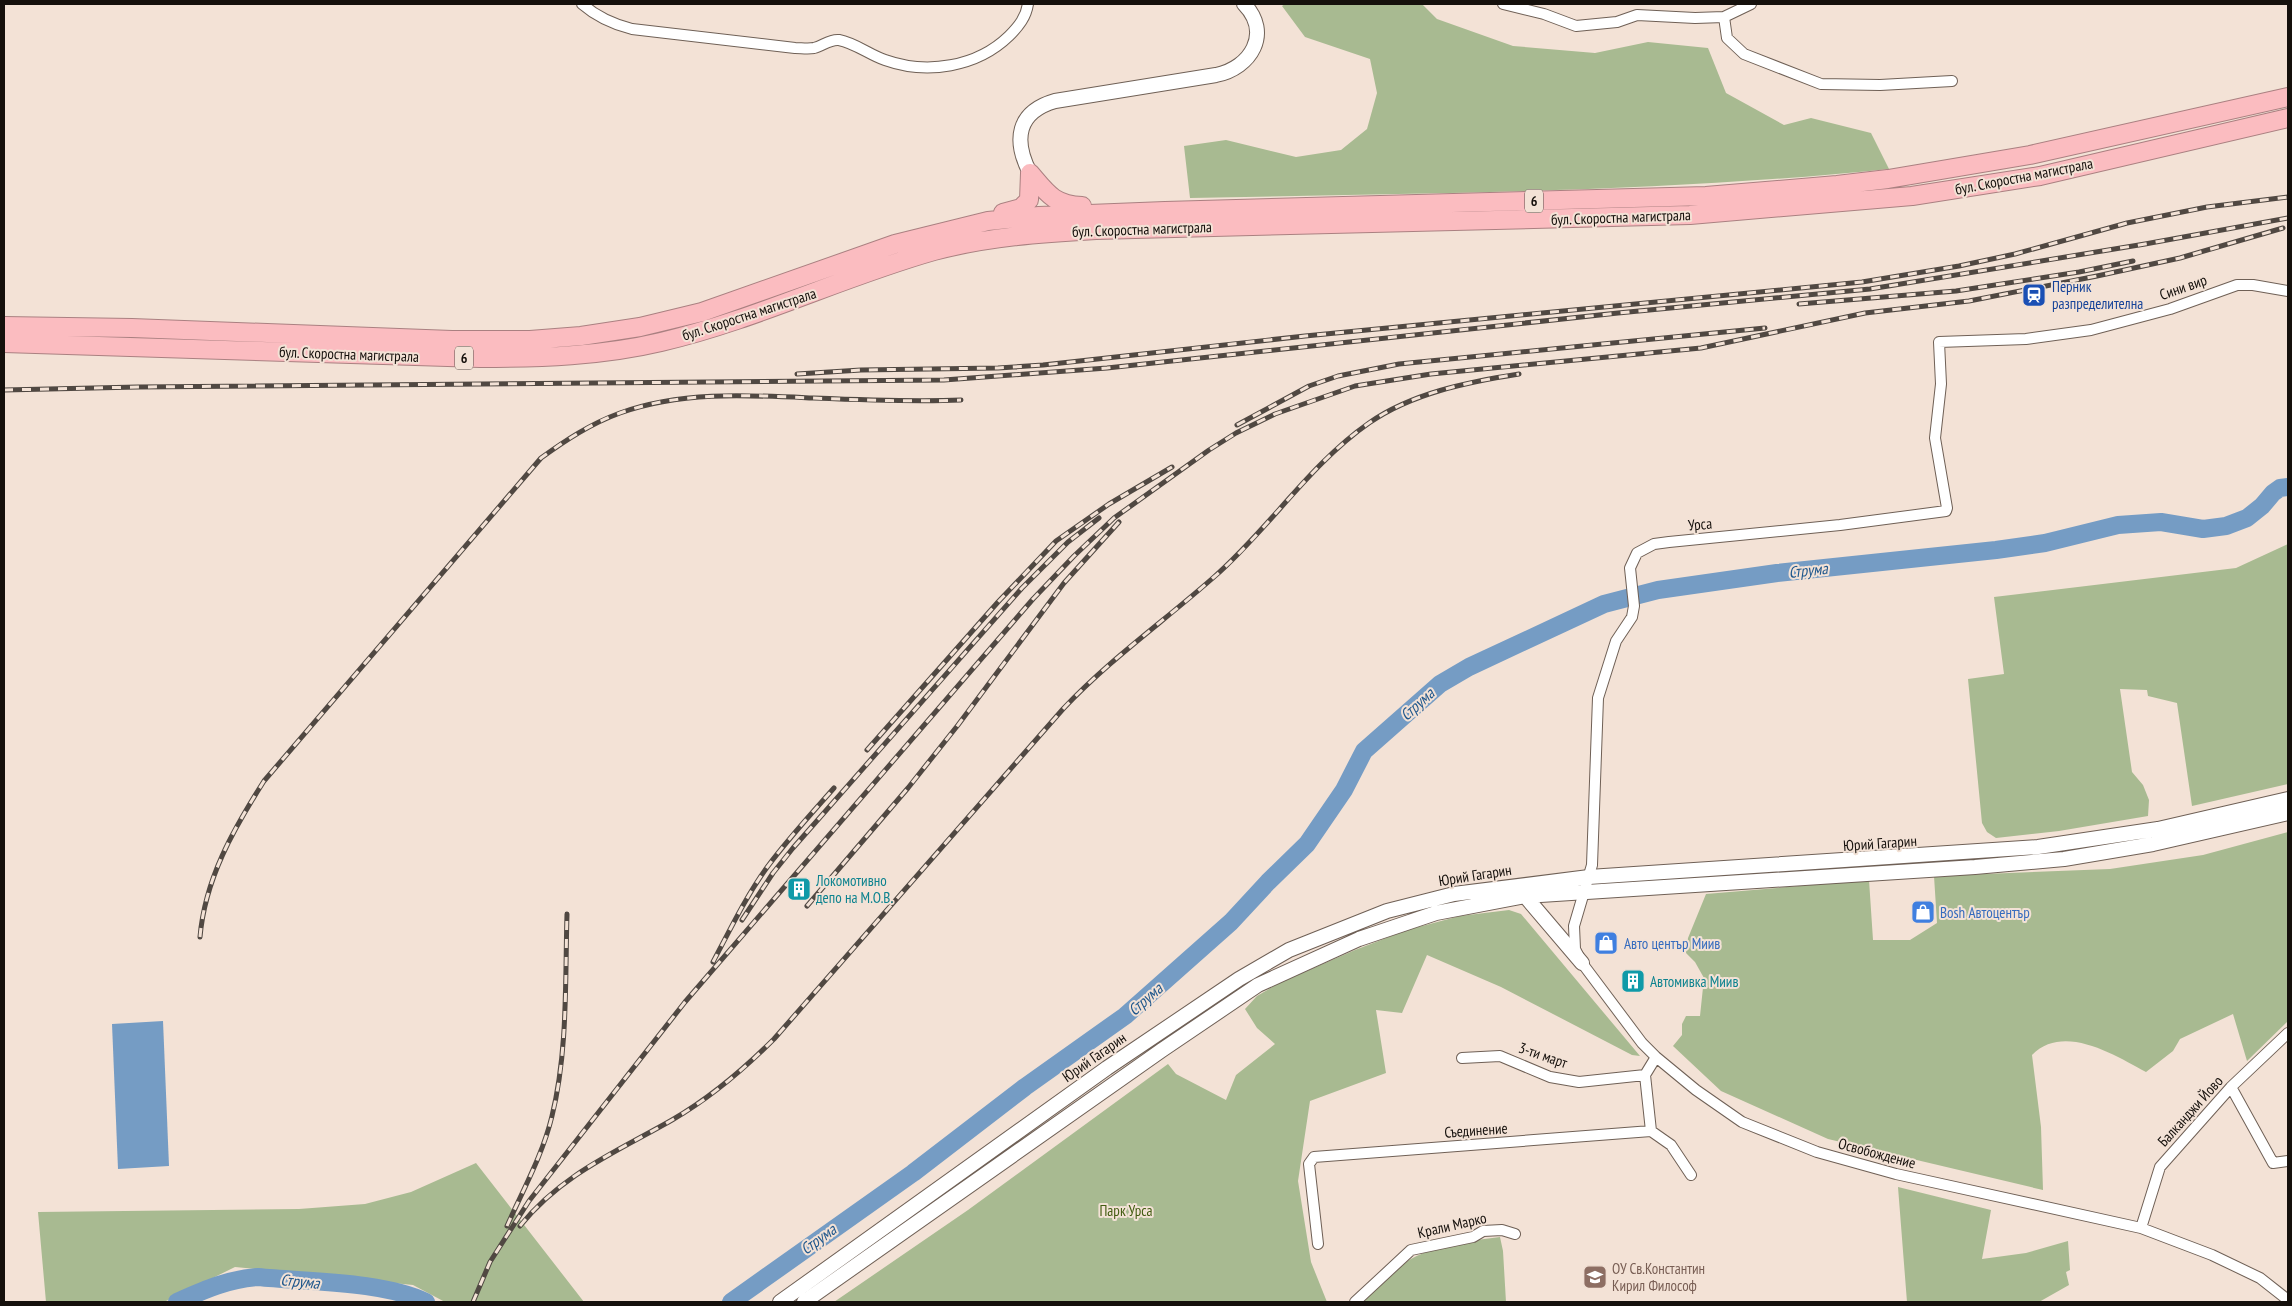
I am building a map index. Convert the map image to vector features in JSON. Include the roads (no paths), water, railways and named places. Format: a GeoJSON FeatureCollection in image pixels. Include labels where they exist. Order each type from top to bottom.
{"type":"FeatureCollection","features":[{"type":"Feature","properties":{"kind":"highway","name":"бул. Скоростна магистрала"},"geometry":{"type":"LineString","coordinates":[[4,326],[132,328],[452,340],[530,340],[581,336],[640,327],[702,312],[895,244],[988,220],[1165,211],[1697,196],[1838,185],[1888,179],[2030,155],[2288,97]]}},
{"type":"Feature","properties":{"kind":"highway","name":"бул. Скоростна магистрала"},"geometry":{"type":"LineString","coordinates":[[4,343],[480,358],[550,358],[660,343],[721,326],[927,253],[974,242],[1008,237],[1096,230],[1690,215],[1912,196],[2040,176],[2288,118]]}},
{"type":"Feature","properties":{"kind":"highway"},"geometry":{"type":"LineString","coordinates":[[1030,173],[1051,197],[1061,203],[1165,211]]}},
{"type":"Feature","properties":{"kind":"highway"},"geometry":{"type":"LineString","coordinates":[[963,226],[1015,210],[1026,204],[1031,194],[1030,173]]}},
{"type":"Feature","properties":{"kind":"street"},"geometry":{"type":"LineString","coordinates":[[582,4],[592,13],[612,24],[632,29],[795,48],[815,48],[831,40],[841,40],[885,60],[928,68],[958,65],[976,59],[1000,45],[1018,27],[1026,13],[1028,4]]}},
{"type":"Feature","properties":{"kind":"street"},"geometry":{"type":"LineString","coordinates":[[1030,173],[1021,154],[1019,139],[1024,123],[1033,111],[1055,100],[1216,75],[1234,69],[1248,58],[1256,43],[1255,24],[1244,4]]}},
{"type":"Feature","properties":{"kind":"street"},"geometry":{"type":"LineString","coordinates":[[1503,4],[1544,14],[1576,26],[1618,22],[1637,15],[1695,18],[1724,17],[1751,4]]}},
{"type":"Feature","properties":{"kind":"street"},"geometry":{"type":"LineString","coordinates":[[1724,17],[1727,38],[1744,54],[1821,84],[1880,85],[1952,81]]}},
{"type":"Feature","properties":{"kind":"street","name":"Сини вир"},"geometry":{"type":"LineString","coordinates":[[1939,342],[2026,339],[2091,330],[2170,309],[2238,285],[2253,285],[2288,291]]}},
{"type":"Feature","properties":{"kind":"street","name":"Урса"},"geometry":{"type":"LineString","coordinates":[[1583,892],[1592,865],[1598,698],[1616,641],[1632,617],[1634,606],[1630,568],[1636,553],[1654,544],[1840,525],[1946,511],[1935,438],[1940,400],[1939,342]]}},
{"type":"Feature","properties":{"kind":"street","name":"Юрий Гагарин"},"geometry":{"type":"LineString","coordinates":[[780,1302],[1139,1045],[1239,978],[1289,950],[1353,923],[1421,901],[1494,888],[1589,877],[1876,860],[2038,847],[2158,828],[2288,799]]}},
{"type":"Feature","properties":{"kind":"street","name":"Юрий Гагарин"},"geometry":{"type":"LineString","coordinates":[[804,1302],[1258,985],[1359,939],[1436,913],[1525,896],[1966,868],[2064,859],[2154,844],[2288,813]]}},
{"type":"Feature","properties":{"kind":"street","name":"Освобождение"},"geometry":{"type":"LineString","coordinates":[[1583,892],[1576,915],[1573,938],[1575,949],[1582,963],[1642,1043],[1656,1057],[1696,1090],[1742,1122],[1817,1152],[1896,1174],[2141,1228],[2212,1255],[2260,1278],[2288,1300]]}},
{"type":"Feature","properties":{"kind":"street"},"geometry":{"type":"LineString","coordinates":[[1525,896],[1582,963]]}},
{"type":"Feature","properties":{"kind":"street","name":"Балканджи Йово"},"geometry":{"type":"LineString","coordinates":[[2141,1228],[2160,1167],[2231,1087],[2288,1033]]}},
{"type":"Feature","properties":{"kind":"street","name":"3-ти март"},"geometry":{"type":"LineString","coordinates":[[1462,1058],[1500,1056],[1550,1077],[1579,1082],[1645,1075]]}},
{"type":"Feature","properties":{"kind":"street"},"geometry":{"type":"LineString","coordinates":[[1656,1057],[1645,1075],[1651,1131],[1671,1145],[1691,1175]]}},
{"type":"Feature","properties":{"kind":"street"},"geometry":{"type":"LineString","coordinates":[[2231,1087],[2273,1163],[2288,1161]]}},
{"type":"Feature","properties":{"kind":"street","name":"Съединение"},"geometry":{"type":"LineString","coordinates":[[1318,1244],[1310,1164],[1314,1157],[1651,1131]]}},
{"type":"Feature","properties":{"kind":"street","name":"Крали Марко"},"geometry":{"type":"LineString","coordinates":[[1356,1302],[1411,1250],[1473,1237],[1483,1231],[1502,1230],[1514,1234]]}},
{"type":"Feature","properties":{"kind":"water"},"geometry":{"type":"Polygon","coordinates":[[[163,1021],[169,1166],[118,1169],[112,1024],[163,1021]]]}},
{"type":"Feature","properties":{"kind":"waterway","name":"Струма"},"geometry":{"type":"LineString","coordinates":[[731,1302],[913,1173],[1025,1087],[1125,1016],[1231,922],[1307,844],[1344,790],[1364,751],[1440,684],[1469,667],[1604,604],[1658,590],[1777,573],[1996,550],[2045,543],[2118,525],[2161,522],[2203,529],[2226,526],[2247,518],[2262,506],[2273,493],[2280,488],[2288,487]]}},
{"type":"Feature","properties":{"kind":"waterway","name":"Струма"},"geometry":{"type":"LineString","coordinates":[[177,1302],[226,1283],[258,1277],[367,1286],[408,1295],[426,1302]]}},
{"type":"Feature","properties":{"kind":"railway"},"geometry":{"type":"LineString","coordinates":[[797,374],[861,370],[998,368],[1043,365],[1305,336],[1862,282],[1959,266],[2015,254],[2127,223],[2207,207],[2288,197]]}},
{"type":"Feature","properties":{"kind":"railway"},"geometry":{"type":"LineString","coordinates":[[4,390],[138,387],[944,380],[1107,368],[1618,313],[1870,289],[2145,244],[2288,218]]}},
{"type":"Feature","properties":{"kind":"railway"},"geometry":{"type":"LineString","coordinates":[[473,1302],[490,1262],[529,1201],[685,1002],[1033,599],[1114,518],[1236,433],[1275,414],[1355,386],[1431,374],[1701,348],[1865,313],[1969,301],[2097,276],[2180,258],[2283,228]]}},
{"type":"Feature","properties":{"kind":"railway"},"geometry":{"type":"LineString","coordinates":[[1799,304],[1956,291],[2079,272],[2133,261]]}},
{"type":"Feature","properties":{"kind":"railway"},"geometry":{"type":"LineString","coordinates":[[1237,425],[1309,386],[1338,376],[1399,364],[1765,328]]}},
{"type":"Feature","properties":{"kind":"railway"},"geometry":{"type":"LineString","coordinates":[[520,1226],[536,1208],[572,1178],[700,1102],[726,1083],[774,1039],[1063,709],[1099,674],[1234,559],[1308,477],[1348,439],[1386,413],[1422,396],[1460,385],[1519,374]]}},
{"type":"Feature","properties":{"kind":"railway"},"geometry":{"type":"LineString","coordinates":[[200,937],[203,916],[214,875],[231,837],[264,781],[541,458],[550,451],[588,427],[609,417],[643,406],[691,398],[764,396],[886,401],[961,400]]}},
{"type":"Feature","properties":{"kind":"railway"},"geometry":{"type":"LineString","coordinates":[[867,750],[998,602],[1056,541],[1109,504],[1172,467]]}},
{"type":"Feature","properties":{"kind":"railway"},"geometry":{"type":"LineString","coordinates":[[742,920],[773,873],[793,848],[1022,588],[1068,542],[1099,518]]}},
{"type":"Feature","properties":{"kind":"railway"},"geometry":{"type":"LineString","coordinates":[[807,906],[908,788],[958,725],[1064,583],[1119,522]]}},
{"type":"Feature","properties":{"kind":"railway"},"geometry":{"type":"LineString","coordinates":[[713,962],[760,877],[800,826],[834,788]]}},
{"type":"Feature","properties":{"kind":"railway"},"geometry":{"type":"LineString","coordinates":[[507,1226],[543,1144],[552,1116],[557,1091],[565,1016],[567,914]]}},
{"type":"Feature","properties":{"kind":"place","name":"Перник разпределителна"},"geometry":{"type":"Point","coordinates":[2034,295]}},
{"type":"Feature","properties":{"kind":"place","name":"Локомотивно депо на М.О.В."},"geometry":{"type":"Point","coordinates":[799,889]}},
{"type":"Feature","properties":{"kind":"place","name":"Bosh Автоцентър"},"geometry":{"type":"Point","coordinates":[1923,912]}},
{"type":"Feature","properties":{"kind":"place","name":"Авто център Миив"},"geometry":{"type":"Point","coordinates":[1606,943]}},
{"type":"Feature","properties":{"kind":"place","name":"Автомивка Миив"},"geometry":{"type":"Point","coordinates":[1633,981]}},
{"type":"Feature","properties":{"kind":"place","name":"ОУ Св.Константин Кирил Философ"},"geometry":{"type":"Point","coordinates":[1595,1277]}},
{"type":"Feature","properties":{"kind":"park label","name":"Парк Урса"},"geometry":{"type":"Point","coordinates":[1126,1210]}}]}
